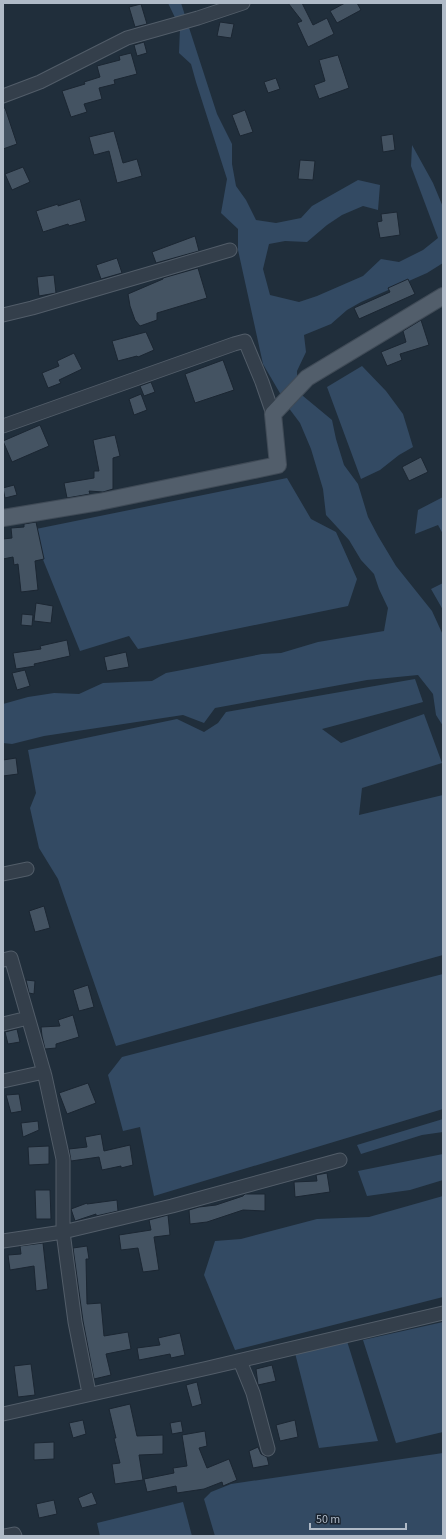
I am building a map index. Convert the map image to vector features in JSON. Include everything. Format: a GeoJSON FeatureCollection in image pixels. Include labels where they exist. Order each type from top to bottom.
{"type":"FeatureCollection","features":[{"type":"Feature","properties":{"kind":"main road"},"geometry":{"type":"LineString","coordinates":[[3,518],[98,502],[278,465],[273,414],[307,378],[443,296]]}},
{"type":"Feature","properties":{"kind":"street"},"geometry":{"type":"LineString","coordinates":[[3,96],[40,82],[127,38],[243,3]]}},
{"type":"Feature","properties":{"kind":"street"},"geometry":{"type":"LineString","coordinates":[[3,315],[40,306],[230,250]]}},
{"type":"Feature","properties":{"kind":"street"},"geometry":{"type":"LineString","coordinates":[[3,426],[234,344],[245,342],[262,382],[273,414]]}},
{"type":"Feature","properties":{"kind":"street"},"geometry":{"type":"LineString","coordinates":[[3,874],[27,869]]}},
{"type":"Feature","properties":{"kind":"street"},"geometry":{"type":"LineString","coordinates":[[3,960],[11,958],[44,1072],[62,1159],[63,1232],[75,1322],[89,1393]]}},
{"type":"Feature","properties":{"kind":"street"},"geometry":{"type":"LineString","coordinates":[[3,1024],[28,1018]]}},
{"type":"Feature","properties":{"kind":"street"},"geometry":{"type":"LineString","coordinates":[[3,1081],[44,1072]]}},
{"type":"Feature","properties":{"kind":"street"},"geometry":{"type":"LineString","coordinates":[[3,1241],[63,1232],[172,1206],[340,1160]]}},
{"type":"Feature","properties":{"kind":"street"},"geometry":{"type":"LineString","coordinates":[[3,1414],[89,1393],[240,1361],[443,1313]]}},
{"type":"Feature","properties":{"kind":"street"},"geometry":{"type":"LineString","coordinates":[[240,1361],[253,1393],[268,1449]]}},
{"type":"Feature","properties":{"kind":"street"},"geometry":{"type":"LineString","coordinates":[[4,1536],[14,1534],[15,1536]]}},
{"type":"Feature","properties":{"kind":"water"},"geometry":{"type":"Polygon","coordinates":[[[168,3],[181,3],[217,114],[232,144],[232,164],[236,186],[246,200],[256,220],[276,223],[301,218],[312,206],[358,180],[380,185],[378,210],[363,206],[342,215],[327,225],[307,242],[285,241],[269,244],[263,269],[270,295],[299,302],[317,296],[363,276],[381,259],[399,262],[423,250],[438,238],[411,166],[412,145],[433,183],[443,207],[443,263],[427,273],[361,302],[347,310],[331,324],[304,335],[306,352],[297,371],[297,391],[332,420],[344,465],[358,484],[368,517],[396,566],[432,611],[443,635],[443,726],[436,715],[433,694],[418,675],[367,680],[215,708],[204,723],[183,715],[44,736],[12,744],[3,743],[3,704],[28,697],[54,693],[79,694],[103,683],[152,681],[166,673],[262,654],[281,653],[318,642],[384,631],[388,608],[374,574],[361,560],[349,540],[326,515],[323,489],[311,449],[300,423],[288,407],[263,364],[238,250],[238,229],[221,213],[227,179],[191,64],[179,53],[180,28],[168,3]]]}},
{"type":"Feature","properties":{"kind":"water"},"geometry":{"type":"Polygon","coordinates":[[[362,366],[386,391],[403,414],[413,447],[399,455],[380,470],[361,479],[327,387],[362,366]]]}},
{"type":"Feature","properties":{"kind":"water"},"geometry":{"type":"Polygon","coordinates":[[[287,478],[311,519],[336,532],[357,579],[348,606],[138,649],[129,636],[80,651],[31,530],[287,478]]]}},
{"type":"Feature","properties":{"kind":"water"},"geometry":{"type":"Polygon","coordinates":[[[443,497],[443,534],[438,525],[415,534],[418,510],[443,497]]]}},
{"type":"Feature","properties":{"kind":"water"},"geometry":{"type":"Polygon","coordinates":[[[443,583],[443,610],[431,589],[443,583]]]}},
{"type":"Feature","properties":{"kind":"water"},"geometry":{"type":"Polygon","coordinates":[[[415,679],[423,702],[322,729],[341,743],[424,714],[442,763],[362,788],[359,815],[443,795],[443,955],[116,1046],[58,879],[39,848],[30,808],[36,793],[28,750],[177,719],[204,732],[218,723],[226,712],[415,679]]]}},
{"type":"Feature","properties":{"kind":"water"},"geometry":{"type":"Polygon","coordinates":[[[443,974],[443,1109],[154,1196],[140,1127],[123,1131],[108,1075],[122,1057],[443,974]]]}},
{"type":"Feature","properties":{"kind":"water"},"geometry":{"type":"Polygon","coordinates":[[[443,1119],[443,1132],[422,1135],[361,1154],[357,1145],[443,1119]]]}},
{"type":"Feature","properties":{"kind":"water"},"geometry":{"type":"Polygon","coordinates":[[[443,1154],[443,1180],[410,1190],[367,1196],[358,1171],[443,1154]]]}},
{"type":"Feature","properties":{"kind":"water"},"geometry":{"type":"Polygon","coordinates":[[[443,1196],[443,1297],[235,1350],[204,1275],[215,1241],[241,1239],[317,1219],[369,1217],[443,1196]]]}},
{"type":"Feature","properties":{"kind":"water"},"geometry":{"type":"Polygon","coordinates":[[[443,1322],[443,1432],[396,1443],[363,1340],[443,1322]]]}},
{"type":"Feature","properties":{"kind":"water"},"geometry":{"type":"Polygon","coordinates":[[[347,1341],[378,1441],[319,1448],[295,1353],[347,1341]]]}},
{"type":"Feature","properties":{"kind":"water"},"geometry":{"type":"Polygon","coordinates":[[[443,1453],[443,1536],[215,1536],[204,1499],[211,1492],[231,1484],[443,1453]]]}},
{"type":"Feature","properties":{"kind":"water"},"geometry":{"type":"Polygon","coordinates":[[[183,1502],[192,1536],[100,1536],[97,1523],[183,1502]]]}},
{"type":"Feature","properties":{"kind":"building"},"geometry":{"type":"Polygon","coordinates":[[[288,3],[302,3],[313,25],[327,18],[334,34],[308,47],[297,23],[302,21],[288,3]]]}},
{"type":"Feature","properties":{"kind":"building"},"geometry":{"type":"Polygon","coordinates":[[[345,3],[357,3],[361,10],[337,23],[330,11],[345,3]]]}},
{"type":"Feature","properties":{"kind":"building"},"geometry":{"type":"Polygon","coordinates":[[[141,4],[147,24],[135,27],[129,7],[141,4]]]}},
{"type":"Feature","properties":{"kind":"building"},"geometry":{"type":"Polygon","coordinates":[[[220,22],[234,24],[231,38],[217,36],[220,22]]]}},
{"type":"Feature","properties":{"kind":"building"},"geometry":{"type":"Polygon","coordinates":[[[144,42],[147,53],[137,56],[134,45],[144,42]]]}},
{"type":"Feature","properties":{"kind":"building"},"geometry":{"type":"Polygon","coordinates":[[[131,53],[137,74],[114,80],[115,84],[99,88],[102,99],[84,104],[87,112],[71,117],[62,91],[85,84],[84,82],[100,77],[97,66],[120,60],[119,56],[131,53]]]}},
{"type":"Feature","properties":{"kind":"building"},"geometry":{"type":"Polygon","coordinates":[[[338,55],[349,88],[319,99],[314,85],[325,81],[319,60],[338,55]]]}},
{"type":"Feature","properties":{"kind":"building"},"geometry":{"type":"Polygon","coordinates":[[[276,78],[280,89],[268,93],[264,82],[276,78]]]}},
{"type":"Feature","properties":{"kind":"building"},"geometry":{"type":"Polygon","coordinates":[[[3,108],[5,108],[17,144],[3,149],[3,108]]]}},
{"type":"Feature","properties":{"kind":"building"},"geometry":{"type":"Polygon","coordinates":[[[245,110],[253,132],[240,136],[232,115],[245,110]]]}},
{"type":"Feature","properties":{"kind":"building"},"geometry":{"type":"Polygon","coordinates":[[[114,131],[123,163],[137,159],[142,176],[117,183],[109,151],[94,155],[89,137],[114,131]]]}},
{"type":"Feature","properties":{"kind":"building"},"geometry":{"type":"Polygon","coordinates":[[[393,134],[395,150],[383,152],[381,136],[393,134]]]}},
{"type":"Feature","properties":{"kind":"building"},"geometry":{"type":"Polygon","coordinates":[[[300,160],[315,161],[313,180],[298,179],[300,160]]]}},
{"type":"Feature","properties":{"kind":"building"},"geometry":{"type":"Polygon","coordinates":[[[23,167],[30,182],[12,190],[5,174],[23,167]]]}},
{"type":"Feature","properties":{"kind":"building"},"geometry":{"type":"Polygon","coordinates":[[[80,199],[86,221],[69,226],[68,224],[43,232],[36,211],[80,199]]]}},
{"type":"Feature","properties":{"kind":"building"},"geometry":{"type":"Polygon","coordinates":[[[397,212],[400,235],[380,238],[377,222],[382,221],[381,214],[397,212]]]}},
{"type":"Feature","properties":{"kind":"building"},"geometry":{"type":"Polygon","coordinates":[[[195,236],[199,251],[156,263],[152,252],[195,236]]]}},
{"type":"Feature","properties":{"kind":"building"},"geometry":{"type":"Polygon","coordinates":[[[117,258],[122,273],[101,279],[96,265],[117,258]]]}},
{"type":"Feature","properties":{"kind":"building"},"geometry":{"type":"Polygon","coordinates":[[[198,268],[207,298],[157,313],[157,320],[140,326],[135,320],[128,294],[163,278],[198,268]]]}},
{"type":"Feature","properties":{"kind":"building"},"geometry":{"type":"Polygon","coordinates":[[[54,275],[56,293],[39,296],[37,277],[54,275]]]}},
{"type":"Feature","properties":{"kind":"building"},"geometry":{"type":"Polygon","coordinates":[[[408,279],[415,294],[359,319],[354,308],[390,292],[388,288],[408,279]]]}},
{"type":"Feature","properties":{"kind":"building"},"geometry":{"type":"Polygon","coordinates":[[[421,320],[429,345],[400,354],[402,360],[387,366],[381,352],[406,342],[403,331],[421,320]]]}},
{"type":"Feature","properties":{"kind":"building"},"geometry":{"type":"Polygon","coordinates":[[[146,332],[154,350],[138,357],[118,361],[112,341],[146,332]]]}},
{"type":"Feature","properties":{"kind":"building"},"geometry":{"type":"Polygon","coordinates":[[[74,353],[82,369],[59,380],[61,383],[48,388],[42,373],[59,366],[57,361],[74,353]]]}},
{"type":"Feature","properties":{"kind":"building"},"geometry":{"type":"Polygon","coordinates":[[[223,360],[234,390],[195,403],[185,374],[223,360]]]}},
{"type":"Feature","properties":{"kind":"building"},"geometry":{"type":"Polygon","coordinates":[[[151,382],[155,392],[144,396],[140,386],[151,382]]]}},
{"type":"Feature","properties":{"kind":"building"},"geometry":{"type":"Polygon","coordinates":[[[141,394],[147,410],[134,415],[129,399],[141,394]]]}},
{"type":"Feature","properties":{"kind":"building"},"geometry":{"type":"Polygon","coordinates":[[[40,425],[49,446],[12,462],[3,441],[40,425]]]}},
{"type":"Feature","properties":{"kind":"building"},"geometry":{"type":"Polygon","coordinates":[[[115,435],[120,456],[113,458],[113,489],[103,492],[89,491],[90,494],[67,498],[64,483],[94,478],[94,471],[99,471],[93,440],[115,435]]]}},
{"type":"Feature","properties":{"kind":"building"},"geometry":{"type":"Polygon","coordinates":[[[421,457],[428,472],[409,481],[402,467],[421,457]]]}},
{"type":"Feature","properties":{"kind":"building"},"geometry":{"type":"Polygon","coordinates":[[[14,485],[17,495],[5,498],[3,488],[14,485]]]}},
{"type":"Feature","properties":{"kind":"building"},"geometry":{"type":"Polygon","coordinates":[[[36,522],[44,559],[35,561],[38,590],[21,592],[18,564],[14,565],[13,557],[3,559],[3,539],[12,538],[11,528],[24,527],[24,524],[36,522]]]}},
{"type":"Feature","properties":{"kind":"building"},"geometry":{"type":"Polygon","coordinates":[[[36,603],[53,606],[51,623],[34,621],[36,603]]]}},
{"type":"Feature","properties":{"kind":"building"},"geometry":{"type":"Polygon","coordinates":[[[22,614],[33,615],[32,626],[21,625],[22,614]]]}},
{"type":"Feature","properties":{"kind":"building"},"geometry":{"type":"Polygon","coordinates":[[[67,640],[70,656],[34,664],[35,666],[16,669],[13,653],[41,649],[40,646],[67,640]]]}},
{"type":"Feature","properties":{"kind":"building"},"geometry":{"type":"Polygon","coordinates":[[[126,652],[129,667],[107,671],[104,657],[126,652]]]}},
{"type":"Feature","properties":{"kind":"building"},"geometry":{"type":"Polygon","coordinates":[[[25,670],[30,686],[17,690],[12,673],[25,670]]]}},
{"type":"Feature","properties":{"kind":"building"},"geometry":{"type":"Polygon","coordinates":[[[16,758],[18,774],[3,776],[3,760],[16,758]]]}},
{"type":"Feature","properties":{"kind":"building"},"geometry":{"type":"Polygon","coordinates":[[[44,906],[50,928],[35,932],[29,911],[44,906]]]}},
{"type":"Feature","properties":{"kind":"building"},"geometry":{"type":"Polygon","coordinates":[[[26,980],[35,981],[34,994],[29,993],[26,980]]]}},
{"type":"Feature","properties":{"kind":"building"},"geometry":{"type":"Polygon","coordinates":[[[88,985],[94,1007],[79,1011],[73,990],[88,985]]]}},
{"type":"Feature","properties":{"kind":"building"},"geometry":{"type":"Polygon","coordinates":[[[73,1015],[79,1037],[56,1044],[56,1048],[45,1049],[41,1027],[60,1026],[58,1020],[73,1015]]]}},
{"type":"Feature","properties":{"kind":"building"},"geometry":{"type":"Polygon","coordinates":[[[17,1029],[20,1042],[8,1044],[5,1032],[17,1029]]]}},
{"type":"Feature","properties":{"kind":"building"},"geometry":{"type":"Polygon","coordinates":[[[88,1083],[96,1103],[67,1114],[59,1093],[88,1083]]]}},
{"type":"Feature","properties":{"kind":"building"},"geometry":{"type":"Polygon","coordinates":[[[19,1094],[22,1111],[11,1113],[6,1095],[19,1094]]]}},
{"type":"Feature","properties":{"kind":"building"},"geometry":{"type":"Polygon","coordinates":[[[38,1121],[39,1130],[23,1137],[21,1123],[38,1121]]]}},
{"type":"Feature","properties":{"kind":"building"},"geometry":{"type":"Polygon","coordinates":[[[101,1134],[104,1151],[130,1145],[133,1165],[102,1170],[99,1157],[71,1161],[69,1149],[87,1147],[85,1137],[101,1134]]]}},
{"type":"Feature","properties":{"kind":"building"},"geometry":{"type":"Polygon","coordinates":[[[49,1146],[49,1164],[29,1165],[28,1147],[49,1146]]]}},
{"type":"Feature","properties":{"kind":"building"},"geometry":{"type":"Polygon","coordinates":[[[327,1173],[330,1192],[295,1197],[294,1182],[317,1181],[316,1175],[327,1173]]]}},
{"type":"Feature","properties":{"kind":"building"},"geometry":{"type":"Polygon","coordinates":[[[35,1190],[50,1190],[51,1219],[36,1219],[35,1190]]]}},
{"type":"Feature","properties":{"kind":"building"},"geometry":{"type":"Polygon","coordinates":[[[245,1194],[265,1194],[265,1211],[243,1210],[207,1222],[190,1224],[189,1210],[216,1205],[245,1194]]]}},
{"type":"Feature","properties":{"kind":"building"},"geometry":{"type":"Polygon","coordinates":[[[117,1200],[118,1211],[96,1216],[96,1214],[75,1221],[71,1209],[87,1203],[117,1200]]]}},
{"type":"Feature","properties":{"kind":"building"},"geometry":{"type":"Polygon","coordinates":[[[168,1215],[170,1235],[154,1237],[159,1270],[143,1272],[138,1248],[121,1250],[119,1235],[151,1230],[149,1220],[168,1215]]]}},
{"type":"Feature","properties":{"kind":"building"},"geometry":{"type":"Polygon","coordinates":[[[43,1243],[48,1289],[36,1291],[34,1266],[10,1270],[8,1255],[21,1254],[20,1246],[43,1243]]]}},
{"type":"Feature","properties":{"kind":"building"},"geometry":{"type":"Polygon","coordinates":[[[87,1246],[89,1259],[86,1259],[87,1304],[101,1303],[104,1336],[128,1332],[131,1349],[106,1354],[111,1375],[94,1379],[83,1321],[73,1248],[87,1246]]]}},
{"type":"Feature","properties":{"kind":"building"},"geometry":{"type":"Polygon","coordinates":[[[180,1333],[185,1355],[171,1358],[170,1354],[139,1360],[137,1348],[160,1345],[158,1338],[180,1333]]]}},
{"type":"Feature","properties":{"kind":"building"},"geometry":{"type":"Polygon","coordinates":[[[31,1364],[35,1395],[18,1397],[14,1366],[31,1364]]]}},
{"type":"Feature","properties":{"kind":"building"},"geometry":{"type":"Polygon","coordinates":[[[272,1365],[276,1381],[258,1385],[256,1369],[272,1365]]]}},
{"type":"Feature","properties":{"kind":"building"},"geometry":{"type":"Polygon","coordinates":[[[197,1382],[202,1404],[192,1407],[186,1385],[197,1382]]]}},
{"type":"Feature","properties":{"kind":"building"},"geometry":{"type":"Polygon","coordinates":[[[130,1404],[137,1436],[163,1435],[163,1454],[139,1455],[143,1480],[115,1484],[112,1464],[120,1463],[109,1409],[130,1404]]]}},
{"type":"Feature","properties":{"kind":"building"},"geometry":{"type":"Polygon","coordinates":[[[83,1420],[86,1434],[73,1438],[69,1423],[83,1420]]]}},
{"type":"Feature","properties":{"kind":"building"},"geometry":{"type":"Polygon","coordinates":[[[295,1420],[298,1437],[280,1441],[276,1425],[295,1420]]]}},
{"type":"Feature","properties":{"kind":"building"},"geometry":{"type":"Polygon","coordinates":[[[181,1421],[183,1432],[172,1434],[170,1423],[181,1421]]]}},
{"type":"Feature","properties":{"kind":"building"},"geometry":{"type":"Polygon","coordinates":[[[205,1431],[207,1446],[199,1448],[207,1468],[229,1459],[237,1480],[223,1486],[222,1482],[204,1489],[177,1493],[176,1486],[147,1492],[144,1479],[174,1473],[173,1468],[187,1466],[182,1435],[205,1431]]]}},
{"type":"Feature","properties":{"kind":"building"},"geometry":{"type":"Polygon","coordinates":[[[54,1442],[54,1459],[34,1460],[34,1443],[54,1442]]]}},
{"type":"Feature","properties":{"kind":"building"},"geometry":{"type":"Polygon","coordinates":[[[258,1447],[261,1454],[267,1457],[269,1465],[253,1468],[249,1451],[258,1447]]]}},
{"type":"Feature","properties":{"kind":"building"},"geometry":{"type":"Polygon","coordinates":[[[92,1492],[97,1504],[82,1508],[78,1498],[92,1492]]]}},
{"type":"Feature","properties":{"kind":"building"},"geometry":{"type":"Polygon","coordinates":[[[54,1500],[57,1514],[39,1518],[36,1504],[54,1500]]]}}]}
